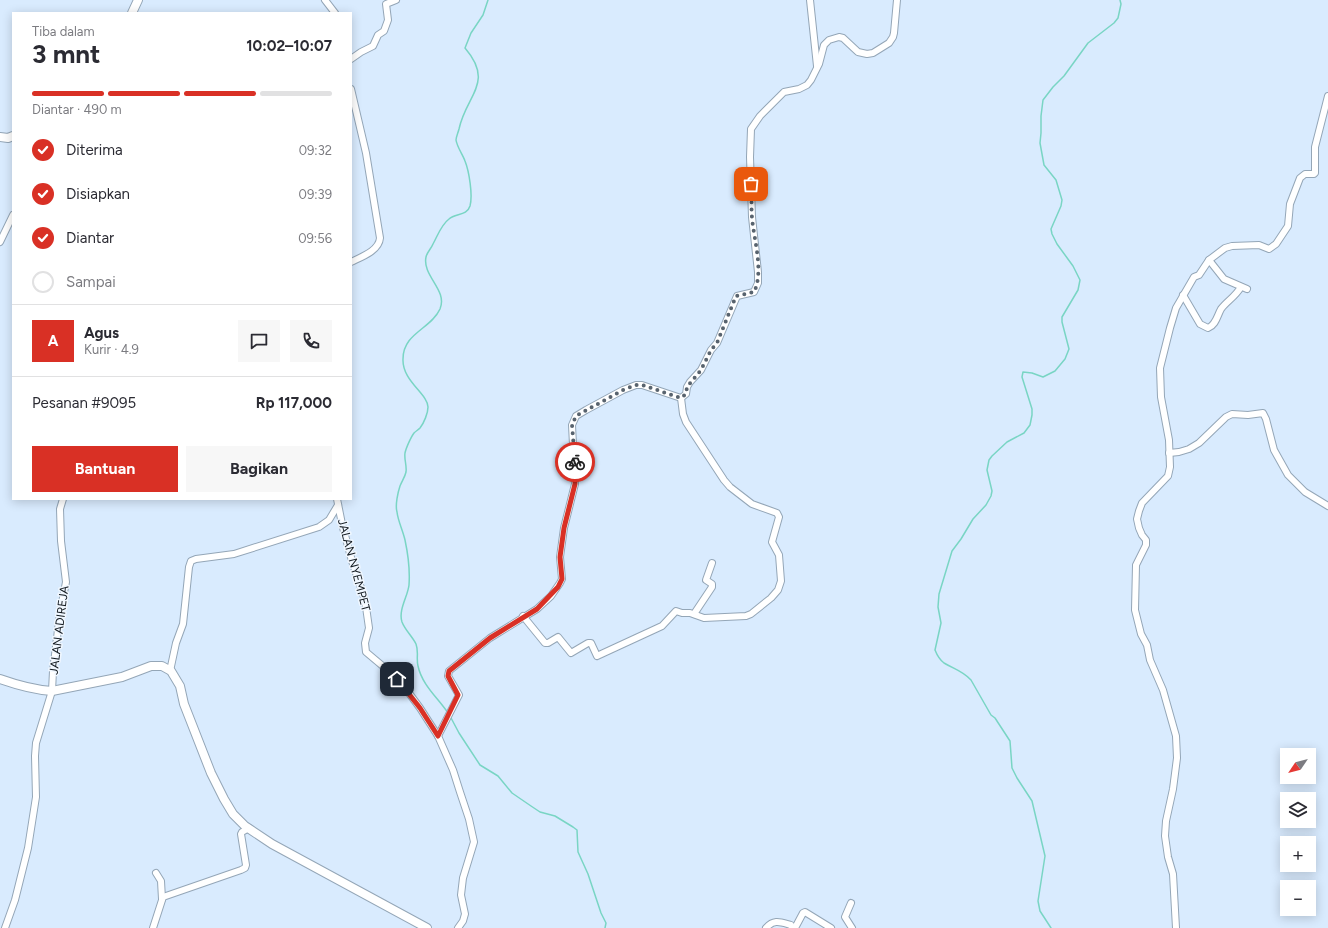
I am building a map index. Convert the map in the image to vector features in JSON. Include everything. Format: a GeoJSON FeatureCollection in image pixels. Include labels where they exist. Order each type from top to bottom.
{"type":"FeatureCollection","features":[{"type":"Feature","properties":{"kind":"street"},"geometry":{"type":"LineString","coordinates":[[132,12],[138,0]]}},
{"type":"Feature","properties":{"kind":"street"},"geometry":{"type":"LineString","coordinates":[[325,0],[334,12]]}},
{"type":"Feature","properties":{"kind":"street"},"geometry":{"type":"LineString","coordinates":[[352,58],[374,45],[378,35],[384,31],[387,22],[386,4],[396,0]]}},
{"type":"Feature","properties":{"kind":"street"},"geometry":{"type":"LineString","coordinates":[[810,0],[817,67]]}},
{"type":"Feature","properties":{"kind":"street"},"geometry":{"type":"LineString","coordinates":[[681,398],[686,394],[687,387],[696,377],[717,343],[736,296],[754,292],[758,283],[752,217],[750,157],[751,129],[760,116],[784,92],[799,89],[807,85],[817,67],[826,42],[834,38],[843,38],[858,52],[867,54],[873,53],[892,40],[897,0]]}},
{"type":"Feature","properties":{"kind":"street"},"geometry":{"type":"LineString","coordinates":[[352,93],[366,153],[380,238],[375,248],[352,261]]}},
{"type":"Feature","properties":{"kind":"street"},"geometry":{"type":"LineString","coordinates":[[1176,928],[1173,874],[1168,857],[1165,836],[1166,821],[1174,789],[1177,758],[1176,736],[1163,690],[1150,660],[1147,645],[1139,629],[1135,610],[1136,565],[1146,545],[1146,540],[1139,528],[1137,519],[1142,503],[1168,476],[1170,467],[1169,440],[1161,397],[1160,368],[1176,308],[1194,277],[1199,274],[1209,260],[1225,248],[1232,246],[1260,245],[1269,249],[1276,244],[1288,226],[1290,204],[1300,178],[1305,174],[1315,173],[1315,147],[1328,96]]}},
{"type":"Feature","properties":{"kind":"street"},"geometry":{"type":"LineString","coordinates":[[0,137],[8,138],[12,136]]}},
{"type":"Feature","properties":{"kind":"street"},"geometry":{"type":"LineString","coordinates":[[0,242],[12,217]]}},
{"type":"Feature","properties":{"kind":"street"},"geometry":{"type":"LineString","coordinates":[[1183,295],[1200,324],[1208,328],[1213,324],[1222,308],[1244,288],[1224,279],[1209,260]]}},
{"type":"Feature","properties":{"kind":"street"},"geometry":{"type":"LineString","coordinates":[[438,736],[458,695],[448,676],[449,671],[490,638],[523,616],[537,609],[551,596],[562,579],[560,557],[564,528],[575,484],[572,425],[576,416],[623,390],[636,385],[642,385],[681,398]]}},
{"type":"Feature","properties":{"kind":"street"},"geometry":{"type":"LineString","coordinates":[[523,616],[545,643],[558,637],[571,653],[588,643],[591,643],[597,656],[662,626],[676,611],[694,614],[704,618],[748,615],[772,598],[778,590],[781,581],[779,555],[772,542],[779,517],[777,513],[748,501],[726,483],[686,422],[683,414],[681,398]]}},
{"type":"Feature","properties":{"kind":"street"},"geometry":{"type":"LineString","coordinates":[[1169,453],[1189,449],[1199,443],[1226,417],[1232,414],[1248,415],[1263,413],[1266,418],[1274,450],[1288,475],[1305,492],[1328,506]]}},
{"type":"Feature","properties":{"kind":"street","name":"JALAN ADIREJA"},"geometry":{"type":"LineString","coordinates":[[5,928],[16,900],[28,848],[36,797],[36,743],[52,690],[60,613],[66,582],[61,541],[60,509],[64,500]]}},
{"type":"Feature","properties":{"kind":"street"},"geometry":{"type":"LineString","coordinates":[[170,671],[176,644],[183,624],[189,567],[192,561],[196,559],[234,554],[319,527],[328,520],[338,502]]}},
{"type":"Feature","properties":{"kind":"street","name":"JALAN NYEMPET"},"geometry":{"type":"LineString","coordinates":[[338,502],[352,561],[365,600],[369,628],[365,643],[366,652],[403,685],[438,736],[453,770],[469,819],[474,842],[463,878],[461,895],[465,914],[463,921],[458,928]]}},
{"type":"Feature","properties":{"kind":"street"},"geometry":{"type":"LineString","coordinates":[[694,614],[712,586],[706,580],[712,563]]}},
{"type":"Feature","properties":{"kind":"street"},"geometry":{"type":"LineString","coordinates":[[0,679],[16,684],[52,690],[122,677],[151,666],[162,666],[170,671],[180,686],[184,704],[211,773],[224,800],[233,814],[249,828],[272,844],[427,928]]}},
{"type":"Feature","properties":{"kind":"street"},"geometry":{"type":"LineString","coordinates":[[162,898],[243,869],[246,865],[241,834],[249,828]]}},
{"type":"Feature","properties":{"kind":"street"},"geometry":{"type":"LineString","coordinates":[[153,928],[162,898],[161,880],[156,873]]}},
{"type":"Feature","properties":{"kind":"street"},"geometry":{"type":"LineString","coordinates":[[851,904],[845,918],[852,928]]}},
{"type":"Feature","properties":{"kind":"street"},"geometry":{"type":"LineString","coordinates":[[766,928],[775,921],[791,925],[794,928],[805,912],[831,928]]}},
{"type":"Feature","properties":{"kind":"waterway"},"geometry":{"type":"LineString","coordinates":[[448,713],[431,691],[420,673],[416,644],[403,625],[401,617],[402,608],[409,585],[409,574],[406,545],[396,509],[397,499],[400,486],[406,472],[406,448],[414,433],[423,423],[427,415],[428,407],[424,397],[406,374],[403,359],[404,350],[412,337],[436,316],[442,302],[438,289],[428,270],[426,257],[446,221],[452,217],[464,213],[470,206],[471,190],[468,171],[456,139],[462,117],[476,89],[478,80],[478,71],[474,60],[465,48],[471,33],[483,15],[488,0]]}},
{"type":"Feature","properties":{"kind":"waterway"},"geometry":{"type":"LineString","coordinates":[[1051,928],[1040,911],[1038,901],[1045,856],[1032,801],[1012,768],[1010,741],[995,718],[991,715],[971,680],[962,672],[944,663],[935,650],[941,623],[938,607],[939,594],[952,551],[973,519],[986,505],[991,496],[992,491],[987,470],[989,460],[1007,442],[1024,433],[1030,425],[1032,409],[1022,377],[1023,372],[1032,373],[1043,377],[1055,371],[1065,359],[1069,349],[1062,317],[1078,290],[1080,280],[1073,266],[1057,244],[1052,234],[1051,229],[1062,200],[1056,180],[1044,165],[1040,143],[1043,100],[1064,76],[1088,43],[1114,23],[1118,18],[1121,4],[1120,0]]}},
{"type":"Feature","properties":{"kind":"waterway"},"geometry":{"type":"LineString","coordinates":[[450,716],[459,733],[480,765],[498,776],[512,793],[531,806],[540,812],[555,816],[577,830],[578,852],[588,874],[601,913],[606,923],[605,928]]}},
{"type":"Feature","properties":{"kind":"way so far"},"geometry":{"type":"LineString","coordinates":[[575,462],[572,425],[576,416],[623,390],[636,385],[642,385],[681,398],[686,394],[687,387],[690,382],[701,370],[711,350],[717,343],[736,296],[754,292],[758,283],[758,272],[752,217],[751,184]]}},
{"type":"Feature","properties":{"kind":"route"},"geometry":{"type":"LineString","coordinates":[[397,679],[420,708],[438,736],[457,700],[458,695],[448,676],[449,671],[490,638],[523,616],[537,609],[551,596],[562,579],[560,557],[564,528],[575,484],[575,462]]}}]}
